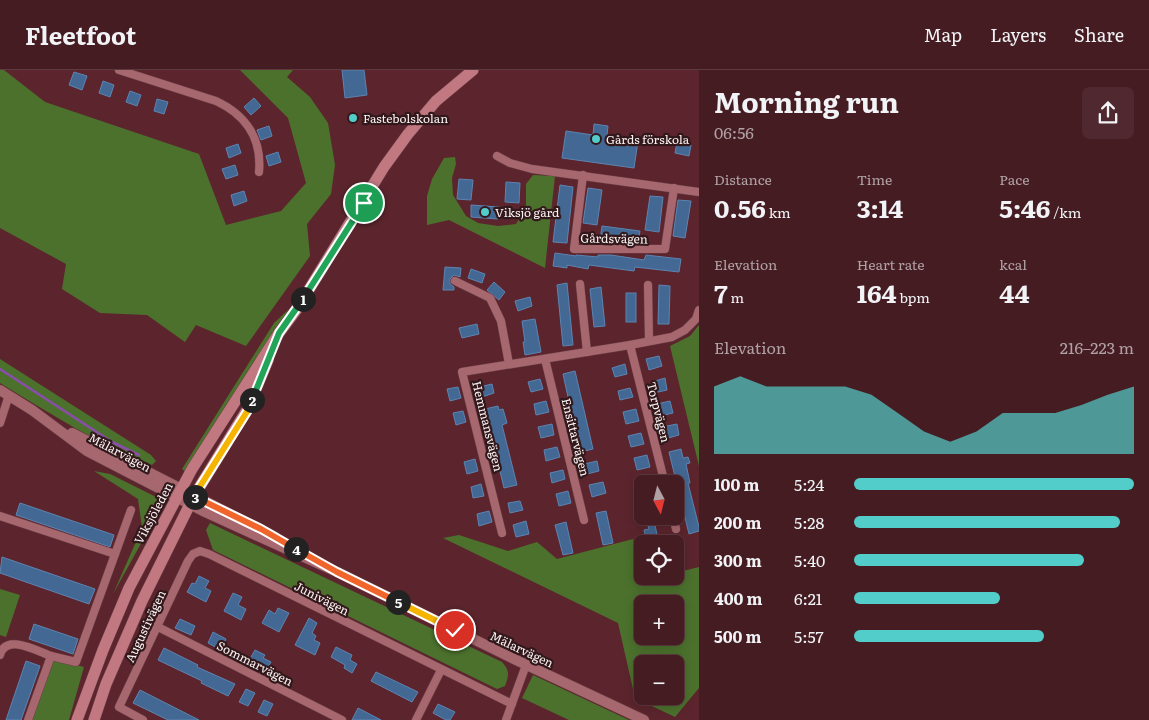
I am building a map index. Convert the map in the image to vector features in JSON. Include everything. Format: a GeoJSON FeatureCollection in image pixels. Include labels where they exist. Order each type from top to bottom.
{"type":"FeatureCollection","features":[{"type":"Feature","properties":{"kind":"main road","name":"Viksjöleden"},"geometry":{"type":"LineString","coordinates":[[77,720],[129,588],[178,493],[279,333],[297,309],[384,167],[408,134],[436,101],[473,70]]}},
{"type":"Feature","properties":{"kind":"main road","name":"Viksjöleden"},"geometry":{"type":"LineString","coordinates":[[94,720],[125,637],[192,500],[248,410],[279,333]]}},
{"type":"Feature","properties":{"kind":"street"},"geometry":{"type":"LineString","coordinates":[[119,70],[216,101],[229,107],[244,121],[252,133],[260,158],[259,172]]}},
{"type":"Feature","properties":{"kind":"street"},"geometry":{"type":"LineString","coordinates":[[497,156],[510,163],[532,169],[699,192]]}},
{"type":"Feature","properties":{"kind":"street","name":"Gårdsvägen"},"geometry":{"type":"LineString","coordinates":[[583,175],[574,249],[665,249],[674,188]]}},
{"type":"Feature","properties":{"kind":"street"},"geometry":{"type":"LineString","coordinates":[[455,281],[490,298],[501,321],[509,364]]}},
{"type":"Feature","properties":{"kind":"street"},"geometry":{"type":"LineString","coordinates":[[580,284],[587,352]]}},
{"type":"Feature","properties":{"kind":"street"},"geometry":{"type":"LineString","coordinates":[[648,285],[649,342]]}},
{"type":"Feature","properties":{"kind":"street","name":"Hemmansvägen"},"geometry":{"type":"LineString","coordinates":[[502,533],[462,372],[672,337],[684,330],[696,319],[699,310]]}},
{"type":"Feature","properties":{"kind":"street","name":"Torpvägen"},"geometry":{"type":"LineString","coordinates":[[630,345],[663,475]]}},
{"type":"Feature","properties":{"kind":"street","name":"Ensittarvägen"},"geometry":{"type":"LineString","coordinates":[[545,359],[584,520]]}},
{"type":"Feature","properties":{"kind":"street"},"geometry":{"type":"LineString","coordinates":[[0,423],[4,392]]}},
{"type":"Feature","properties":{"kind":"street","name":"Mälarvägen"},"geometry":{"type":"LineString","coordinates":[[4,392],[32,410],[178,493],[261,529],[337,572],[644,720]]}},
{"type":"Feature","properties":{"kind":"street"},"geometry":{"type":"LineString","coordinates":[[0,655],[1,650],[9,644],[16,643],[51,656],[76,662],[131,510]]}},
{"type":"Feature","properties":{"kind":"street"},"geometry":{"type":"LineString","coordinates":[[0,516],[116,554]]}},
{"type":"Feature","properties":{"kind":"street"},"geometry":{"type":"LineString","coordinates":[[675,525],[676,529]]}},
{"type":"Feature","properties":{"kind":"street","name":"Junivägen"},"geometry":{"type":"LineString","coordinates":[[193,554],[200,551],[209,554],[512,704]]}},
{"type":"Feature","properties":{"kind":"street","name":"Augustivägen"},"geometry":{"type":"LineString","coordinates":[[143,720],[119,707],[193,554]]}},
{"type":"Feature","properties":{"kind":"street","name":"Sommarvägen"},"geometry":{"type":"LineString","coordinates":[[158,627],[342,720]]}},
{"type":"Feature","properties":{"kind":"street"},"geometry":{"type":"LineString","coordinates":[[28,720],[51,656]]}},
{"type":"Feature","properties":{"kind":"street"},"geometry":{"type":"LineString","coordinates":[[506,720],[526,664]]}},
{"type":"Feature","properties":{"kind":"street"},"geometry":{"type":"LineString","coordinates":[[416,720],[441,670]]}},
{"type":"Feature","properties":{"kind":"green space"},"geometry":{"type":"Polygon","coordinates":[[[0,70],[4,70],[45,102],[199,154],[226,225],[281,211],[306,183],[288,118],[240,70],[293,70],[287,77],[310,97],[328,123],[335,165],[331,194],[307,224],[310,256],[246,346],[196,325],[185,342],[147,315],[100,313],[62,289],[66,264],[0,228],[0,70]]]}},
{"type":"Feature","properties":{"kind":"green space"},"geometry":{"type":"Polygon","coordinates":[[[455,157],[456,164],[452,178],[453,195],[466,216],[478,223],[498,226],[516,224],[526,207],[526,184],[533,175],[555,176],[545,268],[449,220],[427,225],[427,196],[432,179],[444,158],[455,157]]]}},
{"type":"Feature","properties":{"kind":"green space"},"geometry":{"type":"Polygon","coordinates":[[[289,309],[190,471],[186,472],[182,469],[274,323],[289,309]]]}},
{"type":"Feature","properties":{"kind":"green space"},"geometry":{"type":"Polygon","coordinates":[[[699,325],[699,466],[670,346],[690,336],[699,325]]]}},
{"type":"Feature","properties":{"kind":"green space"},"geometry":{"type":"Polygon","coordinates":[[[0,359],[151,455],[156,461],[152,465],[112,448],[0,383],[0,359]]]}},
{"type":"Feature","properties":{"kind":"green space"},"geometry":{"type":"Polygon","coordinates":[[[94,471],[110,474],[156,497],[159,503],[159,511],[113,594],[142,528],[138,499],[94,471]]]}},
{"type":"Feature","properties":{"kind":"green space"},"geometry":{"type":"Polygon","coordinates":[[[210,523],[502,662],[508,673],[505,686],[497,689],[213,550],[206,530],[210,523]]]}},
{"type":"Feature","properties":{"kind":"green space"},"geometry":{"type":"Polygon","coordinates":[[[459,535],[508,551],[537,542],[557,559],[633,539],[634,585],[684,585],[684,571],[699,567],[699,688],[675,717],[650,705],[684,705],[684,655],[634,655],[634,694],[618,623],[443,538],[459,535]]]}},
{"type":"Feature","properties":{"kind":"green space"},"geometry":{"type":"Polygon","coordinates":[[[0,589],[20,595],[6,637],[0,635],[0,589]]]}},
{"type":"Feature","properties":{"kind":"green space"},"geometry":{"type":"Polygon","coordinates":[[[51,658],[84,667],[69,720],[30,720],[51,658]]]}},
{"type":"Feature","properties":{"kind":"green space"},"geometry":{"type":"Polygon","coordinates":[[[533,675],[629,720],[569,720],[522,698],[533,675]]]}},
{"type":"Feature","properties":{"kind":"building"},"geometry":{"type":"Polygon","coordinates":[[[342,70],[364,70],[367,95],[345,98],[342,70]]]}},
{"type":"Feature","properties":{"kind":"building"},"geometry":{"type":"Polygon","coordinates":[[[74,72],[87,76],[82,90],[69,85],[74,72]]]}},
{"type":"Feature","properties":{"kind":"building"},"geometry":{"type":"Polygon","coordinates":[[[103,81],[114,85],[110,97],[99,93],[103,81]]]}},
{"type":"Feature","properties":{"kind":"building"},"geometry":{"type":"Polygon","coordinates":[[[130,91],[141,95],[137,106],[126,102],[130,91]]]}},
{"type":"Feature","properties":{"kind":"building"},"geometry":{"type":"Polygon","coordinates":[[[254,98],[261,106],[251,115],[244,107],[254,98]]]}},
{"type":"Feature","properties":{"kind":"building"},"geometry":{"type":"Polygon","coordinates":[[[157,99],[168,102],[164,114],[154,111],[157,99]]]}},
{"type":"Feature","properties":{"kind":"building"},"geometry":{"type":"Polygon","coordinates":[[[594,124],[608,126],[606,144],[620,146],[621,139],[638,141],[634,168],[562,158],[566,131],[593,135],[594,124]]]}},
{"type":"Feature","properties":{"kind":"building"},"geometry":{"type":"Polygon","coordinates":[[[269,126],[272,136],[261,140],[257,130],[269,126]]]}},
{"type":"Feature","properties":{"kind":"building"},"geometry":{"type":"Polygon","coordinates":[[[677,142],[691,145],[689,156],[675,153],[677,142]]]}},
{"type":"Feature","properties":{"kind":"building"},"geometry":{"type":"Polygon","coordinates":[[[238,144],[241,153],[229,158],[226,148],[238,144]]]}},
{"type":"Feature","properties":{"kind":"building"},"geometry":{"type":"Polygon","coordinates":[[[278,152],[281,162],[269,166],[266,156],[278,152]]]}},
{"type":"Feature","properties":{"kind":"building"},"geometry":{"type":"Polygon","coordinates":[[[235,165],[238,175],[226,179],[222,169],[235,165]]]}},
{"type":"Feature","properties":{"kind":"building"},"geometry":{"type":"Polygon","coordinates":[[[459,179],[473,180],[471,200],[457,199],[459,179]]]}},
{"type":"Feature","properties":{"kind":"building"},"geometry":{"type":"Polygon","coordinates":[[[506,182],[520,183],[519,203],[505,202],[506,182]]]}},
{"type":"Feature","properties":{"kind":"building"},"geometry":{"type":"Polygon","coordinates":[[[560,185],[573,187],[567,243],[553,242],[560,185]]]}},
{"type":"Feature","properties":{"kind":"building"},"geometry":{"type":"Polygon","coordinates":[[[588,188],[602,190],[597,225],[583,223],[588,188]]]}},
{"type":"Feature","properties":{"kind":"building"},"geometry":{"type":"Polygon","coordinates":[[[244,191],[247,201],[234,206],[231,195],[244,191]]]}},
{"type":"Feature","properties":{"kind":"building"},"geometry":{"type":"Polygon","coordinates":[[[650,196],[663,197],[659,232],[645,230],[650,196]]]}},
{"type":"Feature","properties":{"kind":"building"},"geometry":{"type":"Polygon","coordinates":[[[678,200],[691,201],[685,238],[673,236],[678,200]]]}},
{"type":"Feature","properties":{"kind":"building","name":"Viksjö gård"},"geometry":{"type":"Polygon","coordinates":[[[471,205],[499,207],[498,219],[471,217],[471,205]]]}},
{"type":"Feature","properties":{"kind":"building"},"geometry":{"type":"Polygon","coordinates":[[[602,226],[640,231],[638,243],[600,240],[602,226]]]}},
{"type":"Feature","properties":{"kind":"building"},"geometry":{"type":"Polygon","coordinates":[[[555,253],[598,257],[598,255],[611,255],[644,260],[646,255],[681,259],[679,272],[635,267],[634,271],[589,265],[588,269],[567,265],[567,268],[553,266],[555,253]]]}},
{"type":"Feature","properties":{"kind":"building"},"geometry":{"type":"Polygon","coordinates":[[[445,267],[461,268],[460,277],[454,275],[450,279],[450,284],[454,287],[454,290],[443,290],[445,267]]]}},
{"type":"Feature","properties":{"kind":"building"},"geometry":{"type":"Polygon","coordinates":[[[471,269],[485,274],[482,283],[468,278],[471,269]]]}},
{"type":"Feature","properties":{"kind":"building"},"geometry":{"type":"Polygon","coordinates":[[[494,282],[505,292],[499,300],[487,290],[494,282]]]}},
{"type":"Feature","properties":{"kind":"building"},"geometry":{"type":"Polygon","coordinates":[[[567,283],[573,345],[563,346],[557,285],[567,283]]]}},
{"type":"Feature","properties":{"kind":"building"},"geometry":{"type":"Polygon","coordinates":[[[659,285],[670,286],[669,324],[658,324],[659,285]]]}},
{"type":"Feature","properties":{"kind":"building"},"geometry":{"type":"Polygon","coordinates":[[[601,287],[605,326],[594,327],[590,289],[601,287]]]}},
{"type":"Feature","properties":{"kind":"building"},"geometry":{"type":"Polygon","coordinates":[[[626,293],[636,293],[636,322],[626,322],[626,293]]]}},
{"type":"Feature","properties":{"kind":"building"},"geometry":{"type":"Polygon","coordinates":[[[530,297],[532,306],[518,311],[515,301],[530,297]]]}},
{"type":"Feature","properties":{"kind":"building"},"geometry":{"type":"Polygon","coordinates":[[[535,319],[541,352],[525,355],[522,321],[535,319]]]}},
{"type":"Feature","properties":{"kind":"building"},"geometry":{"type":"Polygon","coordinates":[[[477,324],[479,334],[462,338],[459,328],[477,324]]]}},
{"type":"Feature","properties":{"kind":"building"},"geometry":{"type":"Polygon","coordinates":[[[659,356],[662,366],[649,370],[646,359],[659,356]]]}},
{"type":"Feature","properties":{"kind":"building"},"geometry":{"type":"Polygon","coordinates":[[[625,364],[627,374],[615,377],[612,368],[625,364]]]}},
{"type":"Feature","properties":{"kind":"building"},"geometry":{"type":"Polygon","coordinates":[[[575,371],[593,449],[580,452],[563,374],[575,371]]]}},
{"type":"Feature","properties":{"kind":"building"},"geometry":{"type":"Polygon","coordinates":[[[665,378],[667,390],[654,393],[652,382],[665,378]]]}},
{"type":"Feature","properties":{"kind":"building"},"geometry":{"type":"Polygon","coordinates":[[[540,379],[543,389],[531,392],[528,382],[540,379]]]}},
{"type":"Feature","properties":{"kind":"building"},"geometry":{"type":"Polygon","coordinates":[[[492,384],[494,393],[482,397],[479,387],[492,384]]]}},
{"type":"Feature","properties":{"kind":"building"},"geometry":{"type":"Polygon","coordinates":[[[458,387],[461,398],[450,401],[447,389],[458,387]]]}},
{"type":"Feature","properties":{"kind":"building"},"geometry":{"type":"Polygon","coordinates":[[[630,388],[633,397],[620,400],[618,391],[630,388]]]}},
{"type":"Feature","properties":{"kind":"building"},"geometry":{"type":"Polygon","coordinates":[[[546,401],[549,412],[536,415],[534,404],[546,401]]]}},
{"type":"Feature","properties":{"kind":"building"},"geometry":{"type":"Polygon","coordinates":[[[670,401],[673,413],[660,416],[657,404],[670,401]]]}},
{"type":"Feature","properties":{"kind":"building"},"geometry":{"type":"Polygon","coordinates":[[[498,406],[499,410],[503,409],[507,423],[502,425],[517,485],[504,488],[485,409],[498,406]]]}},
{"type":"Feature","properties":{"kind":"building"},"geometry":{"type":"Polygon","coordinates":[[[636,409],[639,421],[626,424],[623,412],[636,409]]]}},
{"type":"Feature","properties":{"kind":"building"},"geometry":{"type":"Polygon","coordinates":[[[463,411],[466,422],[456,425],[453,413],[463,411]]]}},
{"type":"Feature","properties":{"kind":"building"},"geometry":{"type":"Polygon","coordinates":[[[552,424],[554,435],[541,438],[538,427],[552,424]]]}},
{"type":"Feature","properties":{"kind":"building"},"geometry":{"type":"Polygon","coordinates":[[[677,424],[679,435],[665,439],[662,427],[677,424]]]}},
{"type":"Feature","properties":{"kind":"building"},"geometry":{"type":"Polygon","coordinates":[[[641,433],[644,444],[631,447],[628,436],[641,433]]]}},
{"type":"Feature","properties":{"kind":"building"},"geometry":{"type":"Polygon","coordinates":[[[557,447],[560,457],[546,461],[544,450],[557,447]]]}},
{"type":"Feature","properties":{"kind":"building"},"geometry":{"type":"Polygon","coordinates":[[[681,449],[683,458],[688,457],[690,463],[686,464],[690,483],[688,483],[699,531],[689,534],[684,514],[684,475],[675,475],[669,452],[681,449]]]}},
{"type":"Feature","properties":{"kind":"building"},"geometry":{"type":"Polygon","coordinates":[[[647,455],[650,467],[637,470],[634,458],[647,455]]]}},
{"type":"Feature","properties":{"kind":"building"},"geometry":{"type":"Polygon","coordinates":[[[475,459],[478,471],[467,474],[464,462],[475,459]]]}},
{"type":"Feature","properties":{"kind":"building"},"geometry":{"type":"Polygon","coordinates":[[[597,461],[599,471],[587,474],[584,464],[597,461]]]}},
{"type":"Feature","properties":{"kind":"building"},"geometry":{"type":"Polygon","coordinates":[[[563,470],[565,479],[552,483],[550,473],[563,470]]]}},
{"type":"Feature","properties":{"kind":"building"},"geometry":{"type":"Polygon","coordinates":[[[603,482],[606,493],[592,497],[589,485],[603,482]]]}},
{"type":"Feature","properties":{"kind":"building"},"geometry":{"type":"Polygon","coordinates":[[[481,484],[484,496],[473,498],[471,487],[481,484]]]}},
{"type":"Feature","properties":{"kind":"building"},"geometry":{"type":"Polygon","coordinates":[[[568,491],[571,503],[559,506],[556,494],[568,491]]]}},
{"type":"Feature","properties":{"kind":"building"},"geometry":{"type":"Polygon","coordinates":[[[520,501],[523,510],[510,513],[508,503],[520,501]]]}},
{"type":"Feature","properties":{"kind":"building"},"geometry":{"type":"Polygon","coordinates":[[[20,503],[114,535],[110,547],[16,515],[20,503]]]}},
{"type":"Feature","properties":{"kind":"building"},"geometry":{"type":"Polygon","coordinates":[[[489,511],[492,522],[479,526],[477,514],[489,511]]]}},
{"type":"Feature","properties":{"kind":"building"},"geometry":{"type":"Polygon","coordinates":[[[606,511],[613,543],[603,545],[596,513],[606,511]]]}},
{"type":"Feature","properties":{"kind":"building"},"geometry":{"type":"Polygon","coordinates":[[[526,521],[529,534],[516,537],[513,525],[526,521]]]}},
{"type":"Feature","properties":{"kind":"building"},"geometry":{"type":"Polygon","coordinates":[[[566,522],[573,553],[563,555],[555,525],[566,522]]]}},
{"type":"Feature","properties":{"kind":"building"},"geometry":{"type":"Polygon","coordinates":[[[648,525],[655,525],[657,535],[645,535],[644,530],[649,529],[648,525]]]}},
{"type":"Feature","properties":{"kind":"building"},"geometry":{"type":"Polygon","coordinates":[[[2,557],[95,589],[89,604],[0,573],[2,557]]]}},
{"type":"Feature","properties":{"kind":"building"},"geometry":{"type":"Polygon","coordinates":[[[199,576],[209,581],[205,588],[211,591],[206,602],[187,592],[192,583],[195,584],[199,576]]]}},
{"type":"Feature","properties":{"kind":"building"},"geometry":{"type":"Polygon","coordinates":[[[233,593],[242,597],[238,605],[246,609],[241,620],[224,611],[233,593]]]}},
{"type":"Feature","properties":{"kind":"building"},"geometry":{"type":"Polygon","coordinates":[[[278,608],[289,613],[279,632],[262,623],[269,610],[275,614],[278,608]]]}},
{"type":"Feature","properties":{"kind":"building"},"geometry":{"type":"Polygon","coordinates":[[[309,618],[317,623],[312,633],[316,636],[314,640],[320,643],[315,655],[295,645],[309,618]]]}},
{"type":"Feature","properties":{"kind":"building"},"geometry":{"type":"Polygon","coordinates":[[[180,619],[195,626],[191,635],[175,628],[180,619]]]}},
{"type":"Feature","properties":{"kind":"building"},"geometry":{"type":"Polygon","coordinates":[[[34,624],[78,639],[73,654],[29,639],[34,624]]]}},
{"type":"Feature","properties":{"kind":"building"},"geometry":{"type":"Polygon","coordinates":[[[213,632],[226,639],[221,650],[208,643],[213,632]]]}},
{"type":"Feature","properties":{"kind":"building"},"geometry":{"type":"Polygon","coordinates":[[[336,647],[352,655],[350,660],[357,664],[352,673],[344,668],[345,665],[331,657],[336,647]]]}},
{"type":"Feature","properties":{"kind":"building"},"geometry":{"type":"Polygon","coordinates":[[[164,648],[198,665],[197,667],[235,684],[228,696],[158,660],[164,648]]]}},
{"type":"Feature","properties":{"kind":"building"},"geometry":{"type":"Polygon","coordinates":[[[255,650],[265,655],[263,658],[271,662],[266,671],[248,662],[255,650]]]}},
{"type":"Feature","properties":{"kind":"building"},"geometry":{"type":"Polygon","coordinates":[[[26,661],[40,666],[21,720],[6,720],[26,661]]]}},
{"type":"Feature","properties":{"kind":"building"},"geometry":{"type":"Polygon","coordinates":[[[376,672],[418,692],[412,702],[371,681],[376,672]]]}},
{"type":"Feature","properties":{"kind":"building"},"geometry":{"type":"Polygon","coordinates":[[[246,689],[255,693],[248,706],[239,702],[246,689]]]}},
{"type":"Feature","properties":{"kind":"building"},"geometry":{"type":"Polygon","coordinates":[[[140,690],[199,720],[168,720],[133,703],[140,690]]]}},
{"type":"Feature","properties":{"kind":"building"},"geometry":{"type":"Polygon","coordinates":[[[264,700],[273,704],[267,716],[258,712],[264,700]]]}},
{"type":"Feature","properties":{"kind":"building"},"geometry":{"type":"Polygon","coordinates":[[[438,704],[455,712],[450,720],[446,720],[433,713],[438,704]]]}},
{"type":"Feature","properties":{"kind":"building"},"geometry":{"type":"Polygon","coordinates":[[[358,708],[381,720],[352,720],[358,708]]]}},
{"type":"Feature","properties":{"kind":"waterway"},"geometry":{"type":"LineString","coordinates":[[0,369],[112,442],[139,455]]}},
{"type":"Feature","properties":{"kind":"place","name":"Fastebolskolan"},"geometry":{"type":"Point","coordinates":[353,118]}},
{"type":"Feature","properties":{"kind":"place","name":"Gårds förskola"},"geometry":{"type":"Point","coordinates":[596,139]}},
{"type":"Feature","properties":{"kind":"place","name":"Viksjö gård"},"geometry":{"type":"Point","coordinates":[485,212]}},
{"type":"Feature","properties":{"kind":"route"},"geometry":{"type":"LineString","coordinates":[[364,203],[297,309],[279,333],[248,410],[194,496],[261,529],[337,572],[455,630]]}}]}
